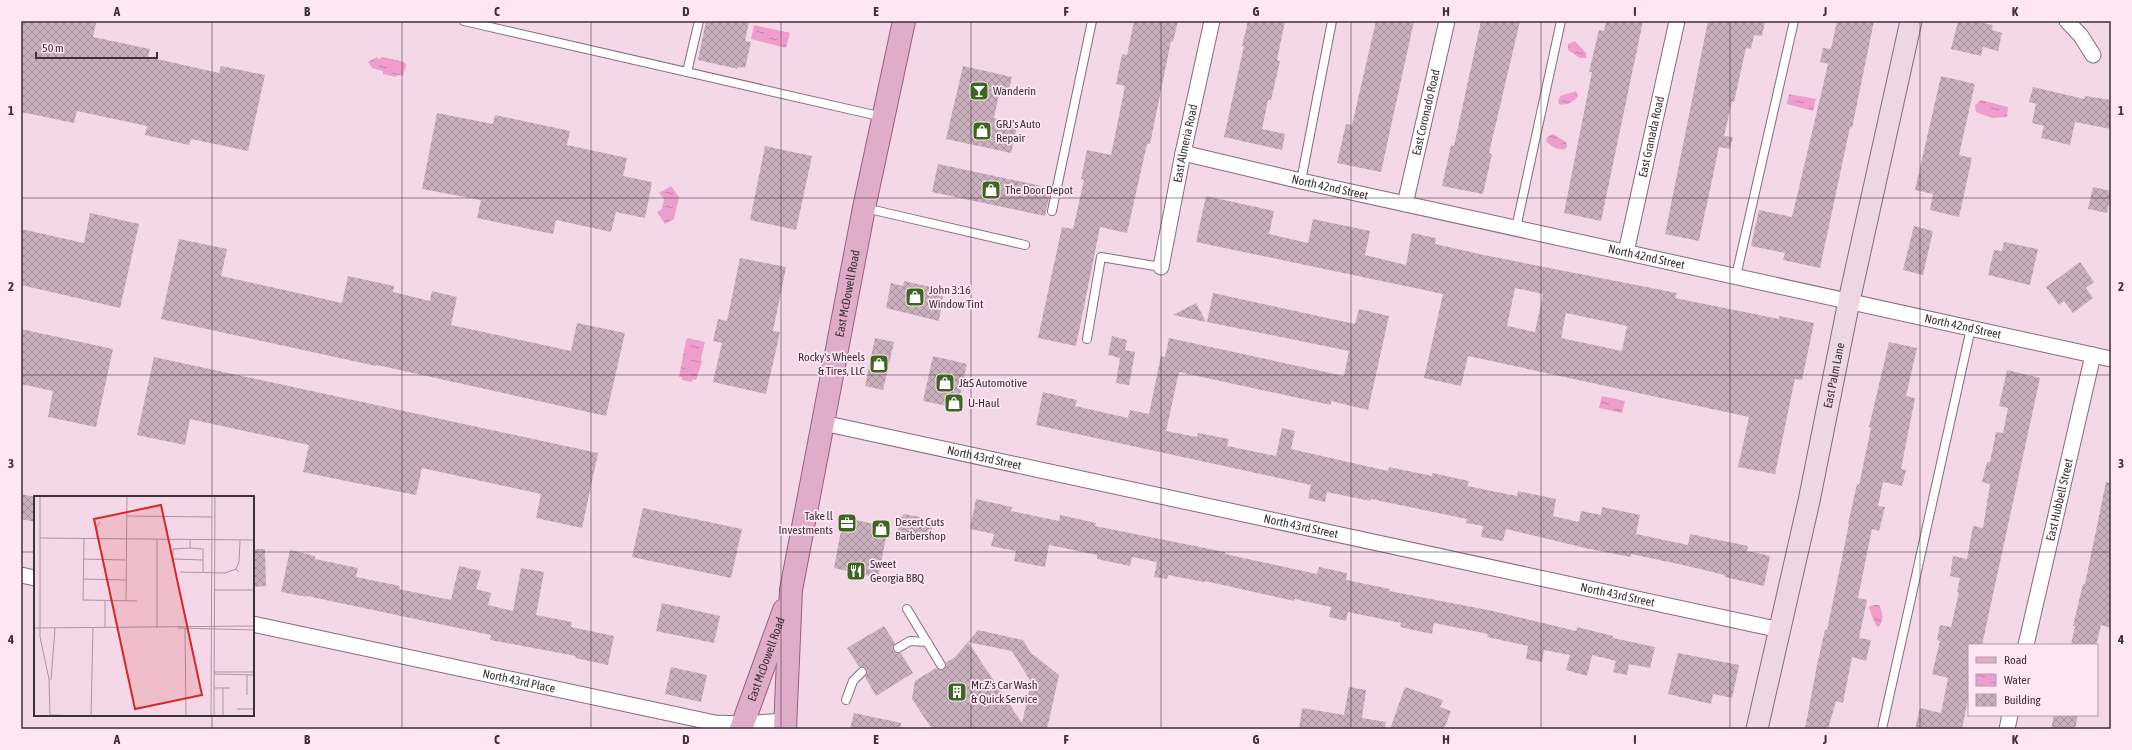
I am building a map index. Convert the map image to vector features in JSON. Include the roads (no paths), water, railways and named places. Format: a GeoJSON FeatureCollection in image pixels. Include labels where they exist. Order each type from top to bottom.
{"type":"FeatureCollection","features":[{"type":"Feature","properties":{"kind":"main road","name":"East McDowell Road"},"geometry":{"type":"LineString","coordinates":[[785,725],[791,590],[864,208],[904,21]]}},
{"type":"Feature","properties":{"kind":"main road","name":"East McDowell Road"},"geometry":{"type":"LineString","coordinates":[[742,726],[791,590]]}},
{"type":"Feature","properties":{"kind":"street","name":"East Almeria Road"},"geometry":{"type":"LineString","coordinates":[[1161,267],[1183,153],[1212,21]]}},
{"type":"Feature","properties":{"kind":"street","name":"East Coronado Road"},"geometry":{"type":"LineString","coordinates":[[1406,204],[1447,21]]}},
{"type":"Feature","properties":{"kind":"street","name":"East Granada Road"},"geometry":{"type":"LineString","coordinates":[[1626,252],[1677,21]]}},
{"type":"Feature","properties":{"kind":"street","name":"East Palm Lane"},"geometry":{"type":"LineString","coordinates":[[1757,729],[1809,501],[1849,301],[1911,21]]}},
{"type":"Feature","properties":{"kind":"street"},"geometry":{"type":"LineString","coordinates":[[2067,21],[2081,36],[2093,55]]}},
{"type":"Feature","properties":{"kind":"street","name":"North 42nd Street"},"geometry":{"type":"LineString","coordinates":[[1183,153],[1301,181],[2111,359]]}},
{"type":"Feature","properties":{"kind":"street","name":"East Hubbell Street"},"geometry":{"type":"LineString","coordinates":[[2026,644],[2093,355]]}},
{"type":"Feature","properties":{"kind":"street","name":"North 43rd Street"},"geometry":{"type":"LineString","coordinates":[[822,423],[1780,630]]}},
{"type":"Feature","properties":{"kind":"street"},"geometry":{"type":"LineString","coordinates":[[21,575],[34,578]]}},
{"type":"Feature","properties":{"kind":"street","name":"North 43rd Place"},"geometry":{"type":"LineString","coordinates":[[254,624],[700,720],[742,726],[785,725]]}},
{"type":"Feature","properties":{"kind":"street"},"geometry":{"type":"LineString","coordinates":[[2007,729],[2010,716]]}},
{"type":"Feature","properties":{"kind":"lane"},"geometry":{"type":"LineString","coordinates":[[464,21],[884,117]]}},
{"type":"Feature","properties":{"kind":"lane"},"geometry":{"type":"LineString","coordinates":[[687,72],[699,21]]}},
{"type":"Feature","properties":{"kind":"lane"},"geometry":{"type":"LineString","coordinates":[[1052,211],[1092,21]]}},
{"type":"Feature","properties":{"kind":"lane"},"geometry":{"type":"LineString","coordinates":[[1301,181],[1332,21]]}},
{"type":"Feature","properties":{"kind":"lane"},"geometry":{"type":"LineString","coordinates":[[1516,228],[1561,21]]}},
{"type":"Feature","properties":{"kind":"lane"},"geometry":{"type":"LineString","coordinates":[[1736,276],[1794,21]]}},
{"type":"Feature","properties":{"kind":"lane"},"geometry":{"type":"LineString","coordinates":[[864,208],[1025,245]]}},
{"type":"Feature","properties":{"kind":"lane"},"geometry":{"type":"LineString","coordinates":[[1087,339],[1101,257],[1161,267]]}},
{"type":"Feature","properties":{"kind":"lane"},"geometry":{"type":"LineString","coordinates":[[1882,729],[1971,328]]}},
{"type":"Feature","properties":{"kind":"lane"},"geometry":{"type":"LineString","coordinates":[[907,609],[941,665]]}},
{"type":"Feature","properties":{"kind":"lane"},"geometry":{"type":"LineString","coordinates":[[898,648],[910,641],[927,642]]}},
{"type":"Feature","properties":{"kind":"lane"},"geometry":{"type":"LineString","coordinates":[[846,700],[853,680],[862,672]]}},
{"type":"Feature","properties":{"kind":"water"},"geometry":{"type":"Polygon","coordinates":[[[754,25],[790,33],[786,48],[751,39],[754,25]]]}},
{"type":"Feature","properties":{"kind":"water"},"geometry":{"type":"Polygon","coordinates":[[[1575,41],[1586,53],[1586,58],[1580,58],[1568,50],[1568,44],[1575,41]]]}},
{"type":"Feature","properties":{"kind":"water"},"geometry":{"type":"Polygon","coordinates":[[[377,57],[378,59],[383,57],[404,62],[406,65],[403,76],[397,75],[396,77],[383,74],[383,71],[372,68],[368,62],[377,57]]]}},
{"type":"Feature","properties":{"kind":"water"},"geometry":{"type":"Polygon","coordinates":[[[1576,91],[1578,96],[1574,100],[1567,104],[1559,104],[1558,102],[1560,96],[1576,91]]]}},
{"type":"Feature","properties":{"kind":"water"},"geometry":{"type":"Polygon","coordinates":[[[1789,94],[1816,99],[1813,111],[1787,104],[1789,94]]]}},
{"type":"Feature","properties":{"kind":"water"},"geometry":{"type":"Polygon","coordinates":[[[1981,100],[2008,107],[2007,117],[1992,118],[1976,112],[1975,105],[1981,100]]]}},
{"type":"Feature","properties":{"kind":"water"},"geometry":{"type":"Polygon","coordinates":[[[1553,134],[1566,142],[1567,147],[1565,149],[1555,148],[1546,141],[1547,137],[1553,134]]]}},
{"type":"Feature","properties":{"kind":"water"},"geometry":{"type":"Polygon","coordinates":[[[671,186],[679,197],[674,219],[665,224],[657,212],[662,209],[664,199],[659,193],[671,186]]]}},
{"type":"Feature","properties":{"kind":"water"},"geometry":{"type":"Polygon","coordinates":[[[688,338],[705,342],[701,358],[702,362],[696,380],[693,379],[692,382],[682,380],[682,377],[679,377],[686,340],[688,338]]]}},
{"type":"Feature","properties":{"kind":"water"},"geometry":{"type":"Polygon","coordinates":[[[1602,396],[1625,401],[1622,413],[1599,408],[1602,396]]]}},
{"type":"Feature","properties":{"kind":"water"},"geometry":{"type":"Polygon","coordinates":[[[1879,605],[1882,614],[1882,620],[1878,627],[1871,614],[1869,606],[1879,605]]]}},
{"type":"Feature","properties":{"kind":"place","name":"Wanderin"},"geometry":{"type":"Point","coordinates":[979,91]}},
{"type":"Feature","properties":{"kind":"place","name":"GRJ's Auto Repair"},"geometry":{"type":"Point","coordinates":[982,131]}},
{"type":"Feature","properties":{"kind":"place","name":"The Door Depot"},"geometry":{"type":"Point","coordinates":[991,190]}},
{"type":"Feature","properties":{"kind":"place","name":"John 3:16 Window Tint"},"geometry":{"type":"Point","coordinates":[915,297]}},
{"type":"Feature","properties":{"kind":"place","name":"Rocky's Wheels & Tires, LLC"},"geometry":{"type":"Point","coordinates":[879,364]}},
{"type":"Feature","properties":{"kind":"place","name":"J&S Automotive"},"geometry":{"type":"Point","coordinates":[945,383]}},
{"type":"Feature","properties":{"kind":"place","name":"U-Haul"},"geometry":{"type":"Point","coordinates":[954,403]}},
{"type":"Feature","properties":{"kind":"place","name":"Take ll Investments"},"geometry":{"type":"Point","coordinates":[847,523]}},
{"type":"Feature","properties":{"kind":"place","name":"Desert Cuts Barbershop"},"geometry":{"type":"Point","coordinates":[881,529]}},
{"type":"Feature","properties":{"kind":"place","name":"Sweet Georgia BBQ"},"geometry":{"type":"Point","coordinates":[856,571]}},
{"type":"Feature","properties":{"kind":"place","name":"Mr.Z's Car Wash & Quick Service"},"geometry":{"type":"Point","coordinates":[957,692]}}]}
